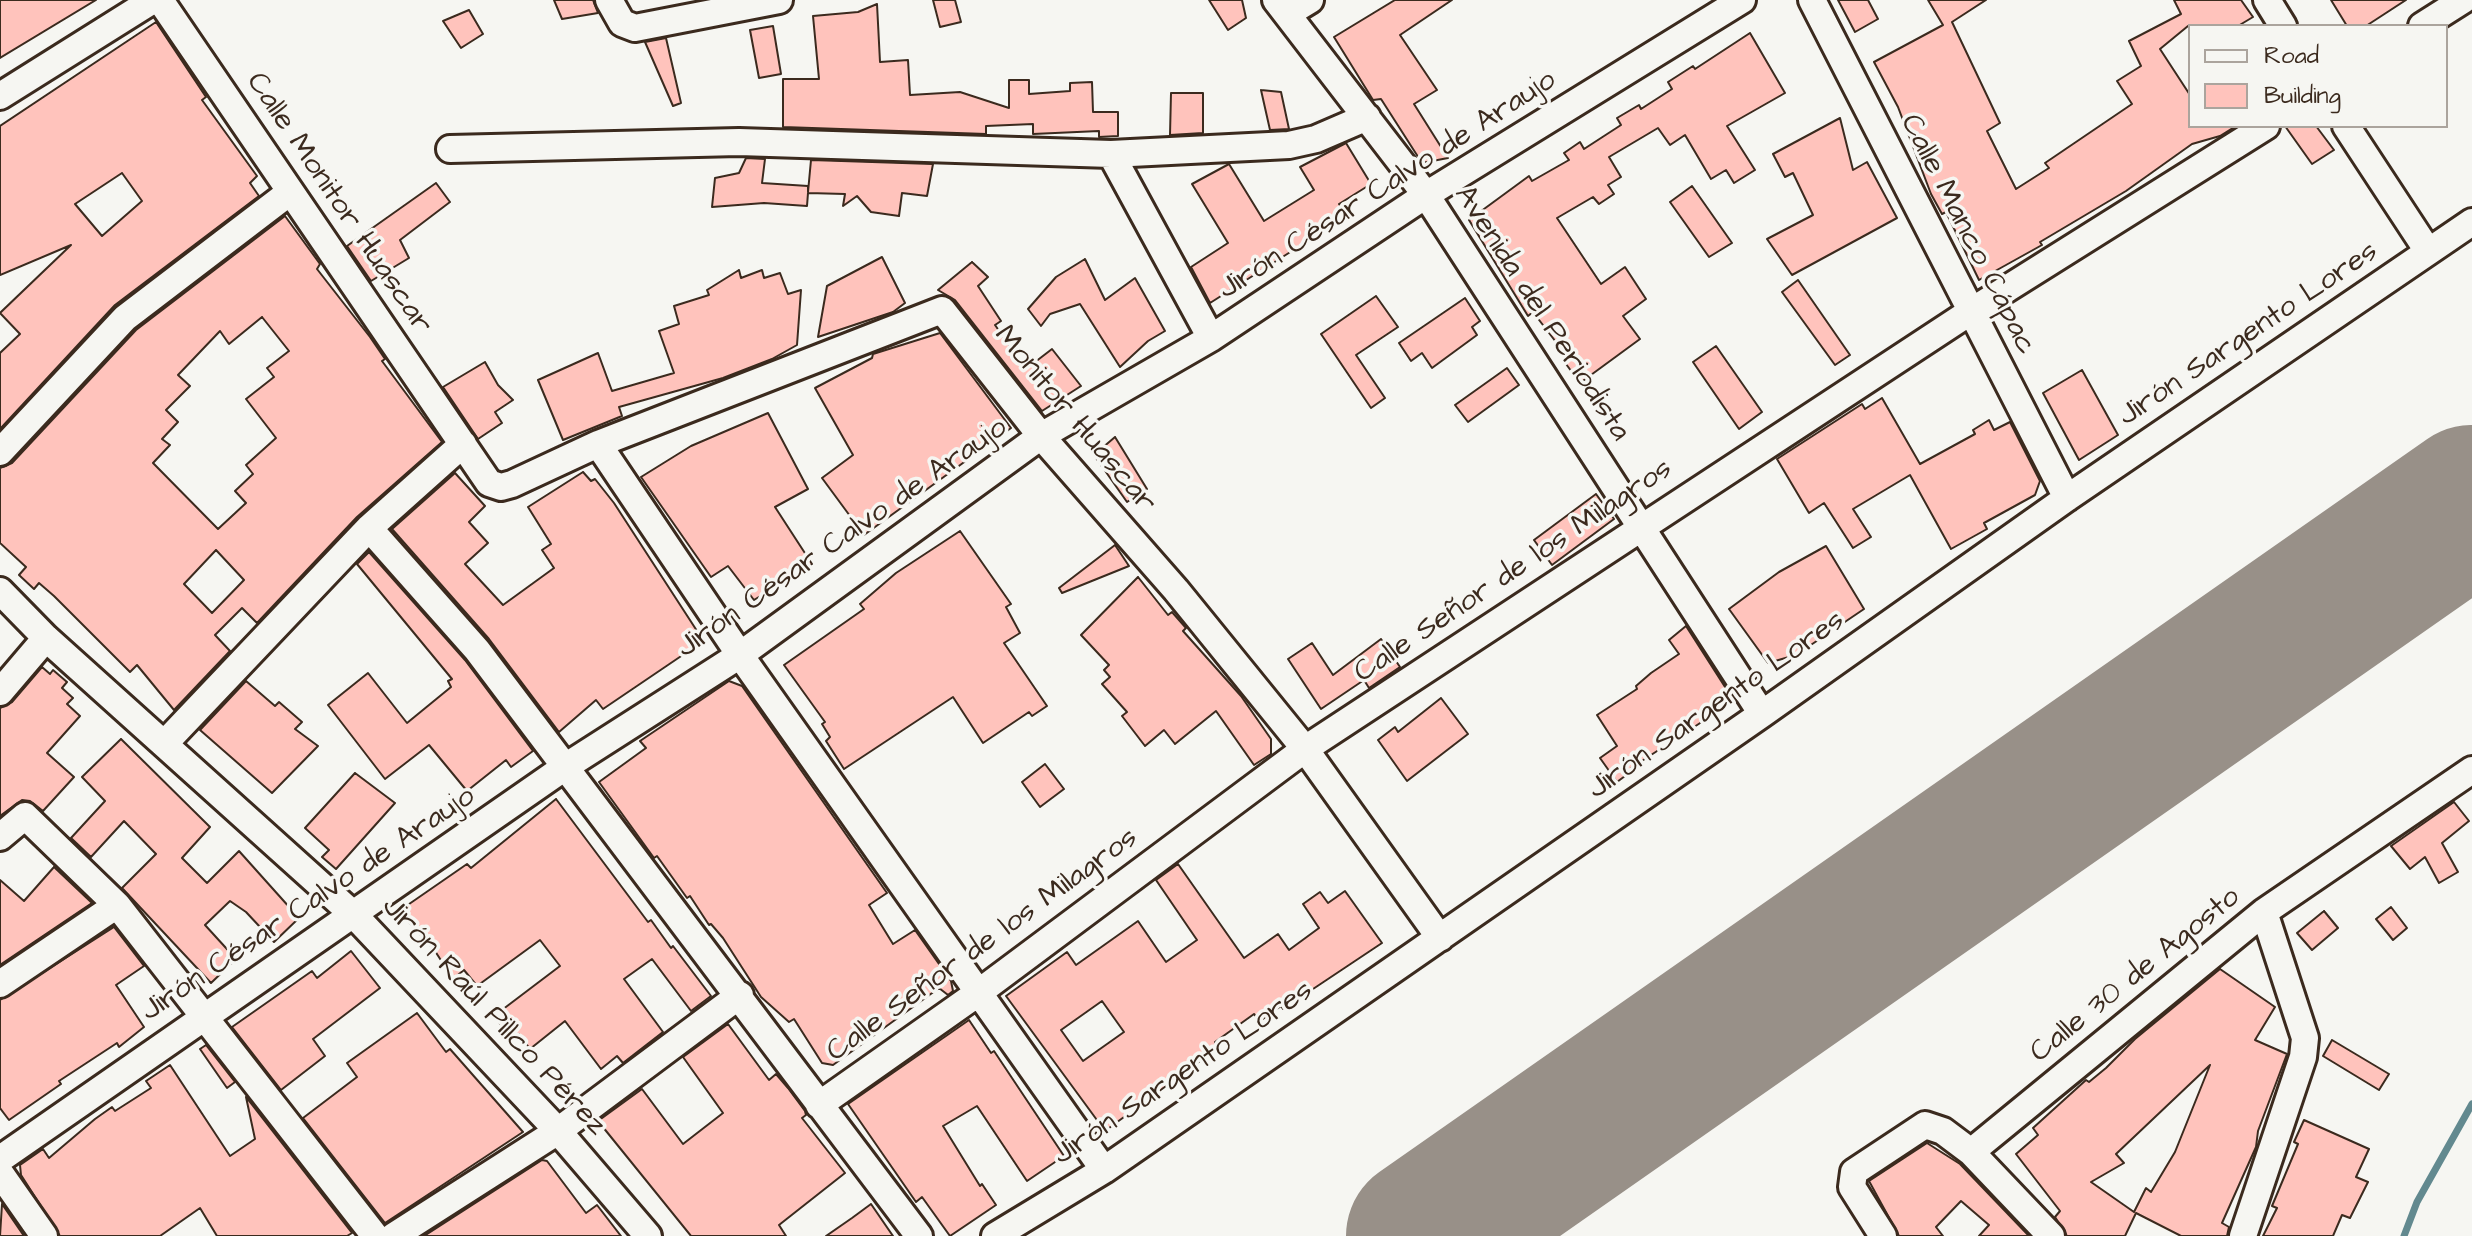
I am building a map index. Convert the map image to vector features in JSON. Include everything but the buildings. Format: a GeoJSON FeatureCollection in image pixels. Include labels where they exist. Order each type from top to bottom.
{"type":"FeatureCollection","features":[{"type":"Feature","properties":{"kind":"street"},"geometry":{"type":"LineString","coordinates":[[0,96],[153,0]]}},
{"type":"Feature","properties":{"kind":"street","name":"Calle Monitor Huascar"},"geometry":{"type":"LineString","coordinates":[[160,0],[489,483],[501,487],[512,484]]}},
{"type":"Feature","properties":{"kind":"street"},"geometry":{"type":"LineString","coordinates":[[609,0],[622,23],[635,28],[779,0]]}},
{"type":"Feature","properties":{"kind":"street"},"geometry":{"type":"LineString","coordinates":[[1282,7],[1310,0]]}},
{"type":"Feature","properties":{"kind":"street","name":"Jirón César Calvo de Araujo"},"geometry":{"type":"LineString","coordinates":[[0,1159],[205,1014],[355,916],[565,767],[740,655],[1041,436],[1211,338],[1426,195],[1742,0]]}},
{"type":"Feature","properties":{"kind":"street","name":"Calle Manco Cápac"},"geometry":{"type":"LineString","coordinates":[[1812,0],[2067,498]]}},
{"type":"Feature","properties":{"kind":"street"},"geometry":{"type":"LineString","coordinates":[[2267,0],[2282,24]]}},
{"type":"Feature","properties":{"kind":"street"},"geometry":{"type":"LineString","coordinates":[[2425,24],[2463,0]]}},
{"type":"Feature","properties":{"kind":"street","name":"Avenida del Periodista"},"geometry":{"type":"LineString","coordinates":[[1282,7],[1426,195],[1762,714]]}},
{"type":"Feature","properties":{"kind":"street"},"geometry":{"type":"LineString","coordinates":[[450,149],[739,142],[1111,154],[1289,145],[1316,139],[1367,117]]}},
{"type":"Feature","properties":{"kind":"street","name":"Calle Señor de los Milagros"},"geometry":{"type":"LineString","coordinates":[[819,1105],[978,993],[1305,749],[1970,312],[2263,128]]}},
{"type":"Feature","properties":{"kind":"street"},"geometry":{"type":"LineString","coordinates":[[2347,128],[2428,251]]}},
{"type":"Feature","properties":{"kind":"street"},"geometry":{"type":"LineString","coordinates":[[1111,154],[1211,338]]}},
{"type":"Feature","properties":{"kind":"street"},"geometry":{"type":"LineString","coordinates":[[0,452],[125,318],[290,192]]}},
{"type":"Feature","properties":{"kind":"street","name":"Jirón Sargento Lores"},"geometry":{"type":"LineString","coordinates":[[995,1236],[1104,1170],[1762,714],[2067,498],[2472,222]]}},
{"type":"Feature","properties":{"kind":"street","name":"Monitor Huascar"},"geometry":{"type":"LineString","coordinates":[[512,484],[598,444],[942,310],[1041,436],[1176,590],[1305,749],[1440,938]]}},
{"type":"Feature","properties":{"kind":"street"},"geometry":{"type":"LineString","coordinates":[[165,743],[369,528],[463,444]]}},
{"type":"Feature","properties":{"kind":"street"},"geometry":{"type":"LineString","coordinates":[[598,444],[740,655],[1104,1170]]}},
{"type":"Feature","properties":{"kind":"street"},"geometry":{"type":"LineString","coordinates":[[369,528],[477,650],[919,1236]]}},
{"type":"Feature","properties":{"kind":"street","name":"Jirón Raúl Pillco Pérez"},"geometry":{"type":"LineString","coordinates":[[0,591],[46,638],[355,916],[558,1131],[648,1236]]}},
{"type":"Feature","properties":{"kind":"street"},"geometry":{"type":"LineString","coordinates":[[0,692],[46,638]]}},
{"type":"Feature","properties":{"kind":"street","name":"Calle 30 de Agosto"},"geometry":{"type":"LineString","coordinates":[[1971,1152],[2264,912],[2472,770]]}},
{"type":"Feature","properties":{"kind":"street"},"geometry":{"type":"LineString","coordinates":[[0,837],[25,816],[117,905],[375,1236]]}},
{"type":"Feature","properties":{"kind":"street"},"geometry":{"type":"LineString","coordinates":[[0,984],[117,905]]}},
{"type":"Feature","properties":{"kind":"street"},"geometry":{"type":"LineString","coordinates":[[2243,1236],[2303,1057],[2305,1038],[2264,912]]}},
{"type":"Feature","properties":{"kind":"street"},"geometry":{"type":"LineString","coordinates":[[394,1236],[558,1131],[740,995]]}},
{"type":"Feature","properties":{"kind":"street"},"geometry":{"type":"LineString","coordinates":[[1883,1236],[1852,1187],[1854,1172],[1925,1125],[1943,1131],[1971,1152],[2051,1236]]}},
{"type":"Feature","properties":{"kind":"street"},"geometry":{"type":"LineString","coordinates":[[0,1173],[44,1236]]}},
{"type":"Feature","properties":{"kind":"waterway"},"geometry":{"type":"LineString","coordinates":[[2404,1236],[2417,1202],[2472,1104]]}},
{"type":"Feature","properties":{"kind":"runway"},"geometry":{"type":"LineString","coordinates":[[1424,1236],[2472,503]]}}]}
